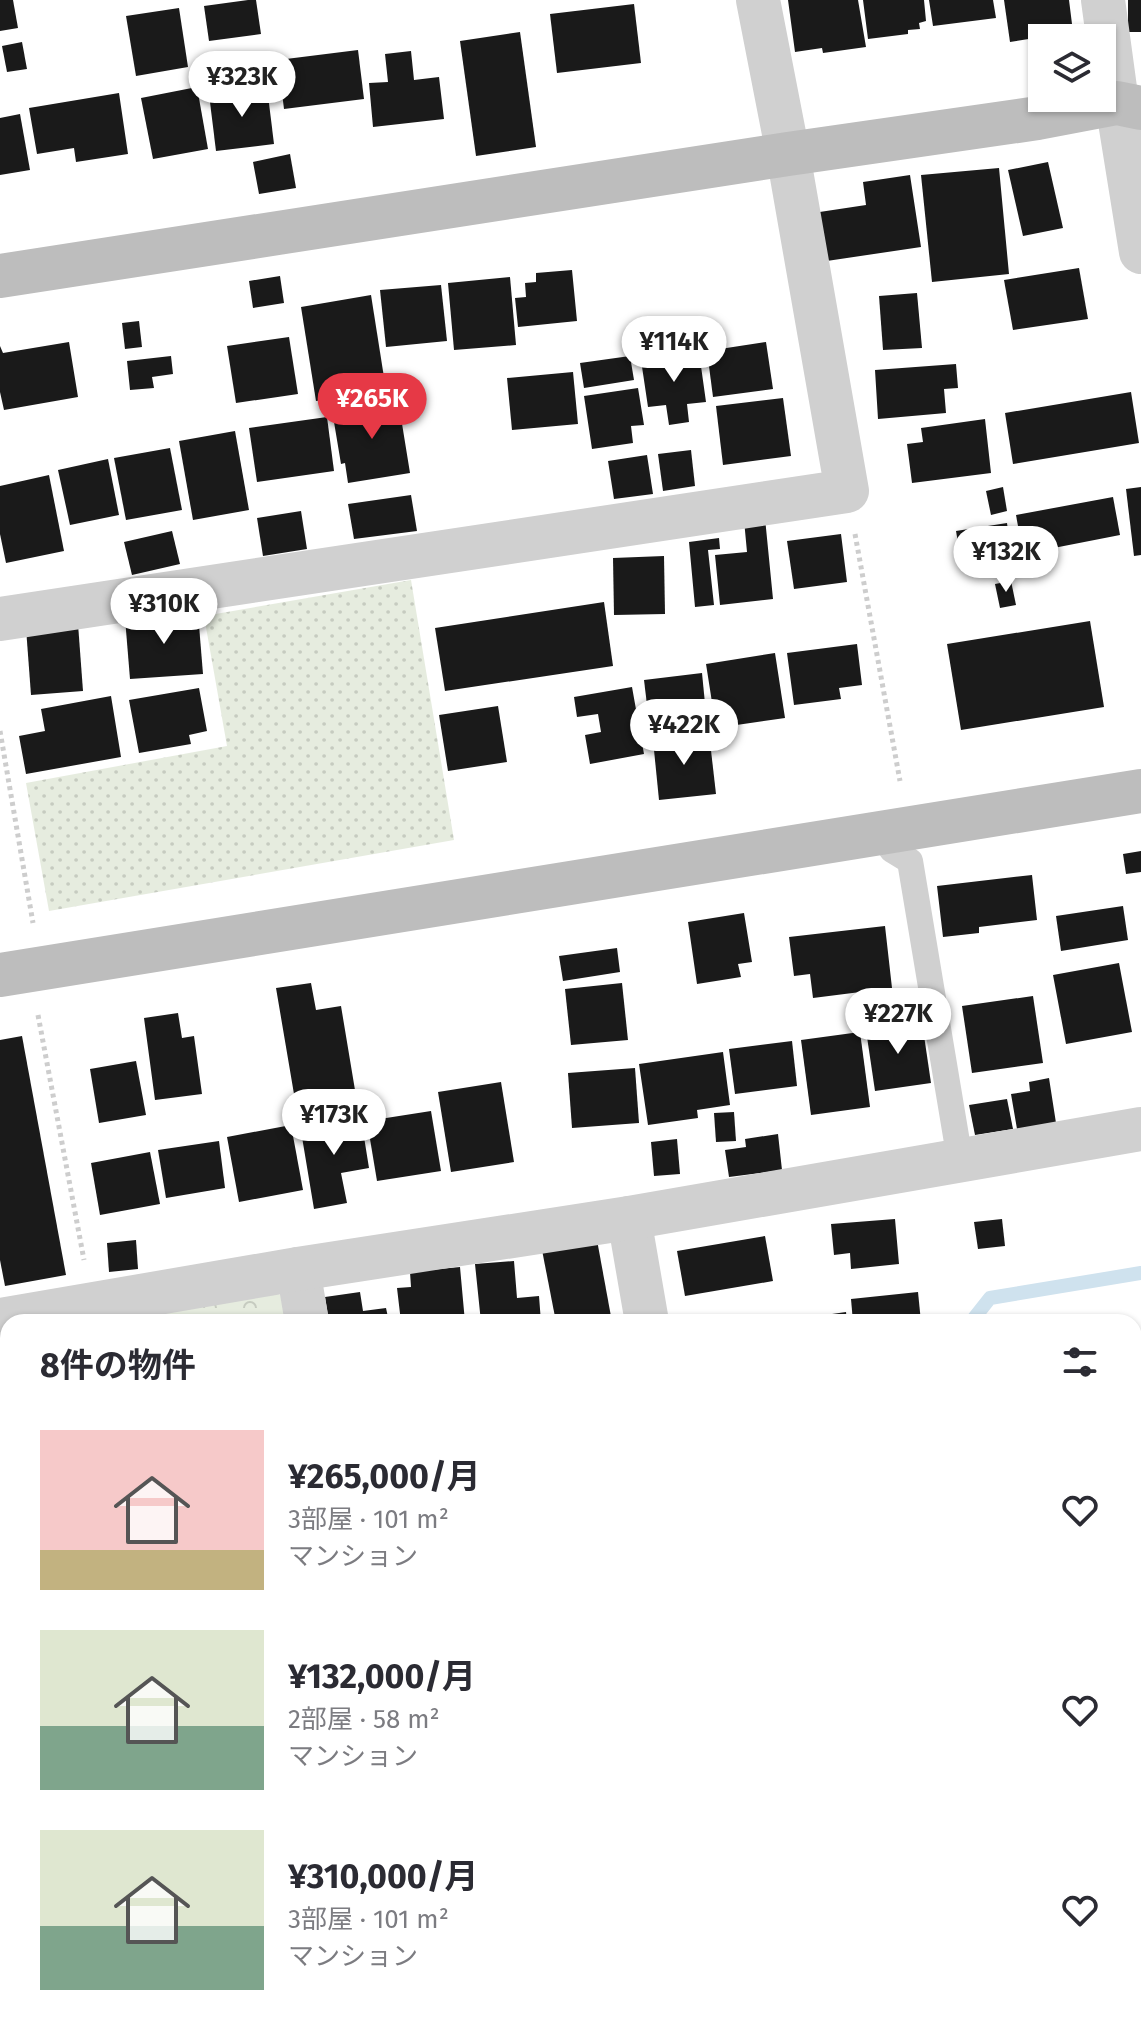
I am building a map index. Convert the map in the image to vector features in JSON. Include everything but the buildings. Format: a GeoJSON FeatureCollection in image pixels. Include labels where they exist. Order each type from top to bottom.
{"type":"FeatureCollection","features":[{"type":"Feature","properties":{"kind":"street"},"geometry":{"type":"LineString","coordinates":[[0,619],[847,491],[758,0]]}},
{"type":"Feature","properties":{"kind":"street"},"geometry":{"type":"LineString","coordinates":[[1103,0],[1129,106],[1141,252]]}},
{"type":"Feature","properties":{"kind":"street"},"geometry":{"type":"LineString","coordinates":[[0,276],[788,154],[1129,106]]}},
{"type":"Feature","properties":{"kind":"street"},"geometry":{"type":"LineString","coordinates":[[0,975],[1141,791]]}},
{"type":"Feature","properties":{"kind":"street"},"geometry":{"type":"LineString","coordinates":[[34,1314],[298,1269],[629,1218],[1141,1129]]}},
{"type":"Feature","properties":{"kind":"street"},"geometry":{"type":"LineString","coordinates":[[629,1218],[646,1314]]}},
{"type":"Feature","properties":{"kind":"street"},"geometry":{"type":"LineString","coordinates":[[298,1269],[306,1314]]}},
{"type":"Feature","properties":{"kind":"lane"},"geometry":{"type":"LineString","coordinates":[[882,833],[892,850],[910,861],[960,1160]]}},
{"type":"Feature","properties":{"kind":"path"},"geometry":{"type":"LineString","coordinates":[[847,491],[900,781]]}},
{"type":"Feature","properties":{"kind":"path"},"geometry":{"type":"LineString","coordinates":[[0,731],[33,923]]}},
{"type":"Feature","properties":{"kind":"path"},"geometry":{"type":"LineString","coordinates":[[36,1006],[92,1304]]}},
{"type":"Feature","properties":{"kind":"green space"},"geometry":{"type":"Polygon","coordinates":[[[411,580],[454,840],[49,911],[26,783],[227,746],[204,616],[411,580]]]}},
{"type":"Feature","properties":{"kind":"green space"},"geometry":{"type":"Polygon","coordinates":[[[269,1291],[281,1295],[289,1314],[130,1314],[269,1291]]]}},
{"type":"Feature","properties":{"kind":"waterway"},"geometry":{"type":"LineString","coordinates":[[977,1314],[990,1298],[1141,1273]]}}]}
